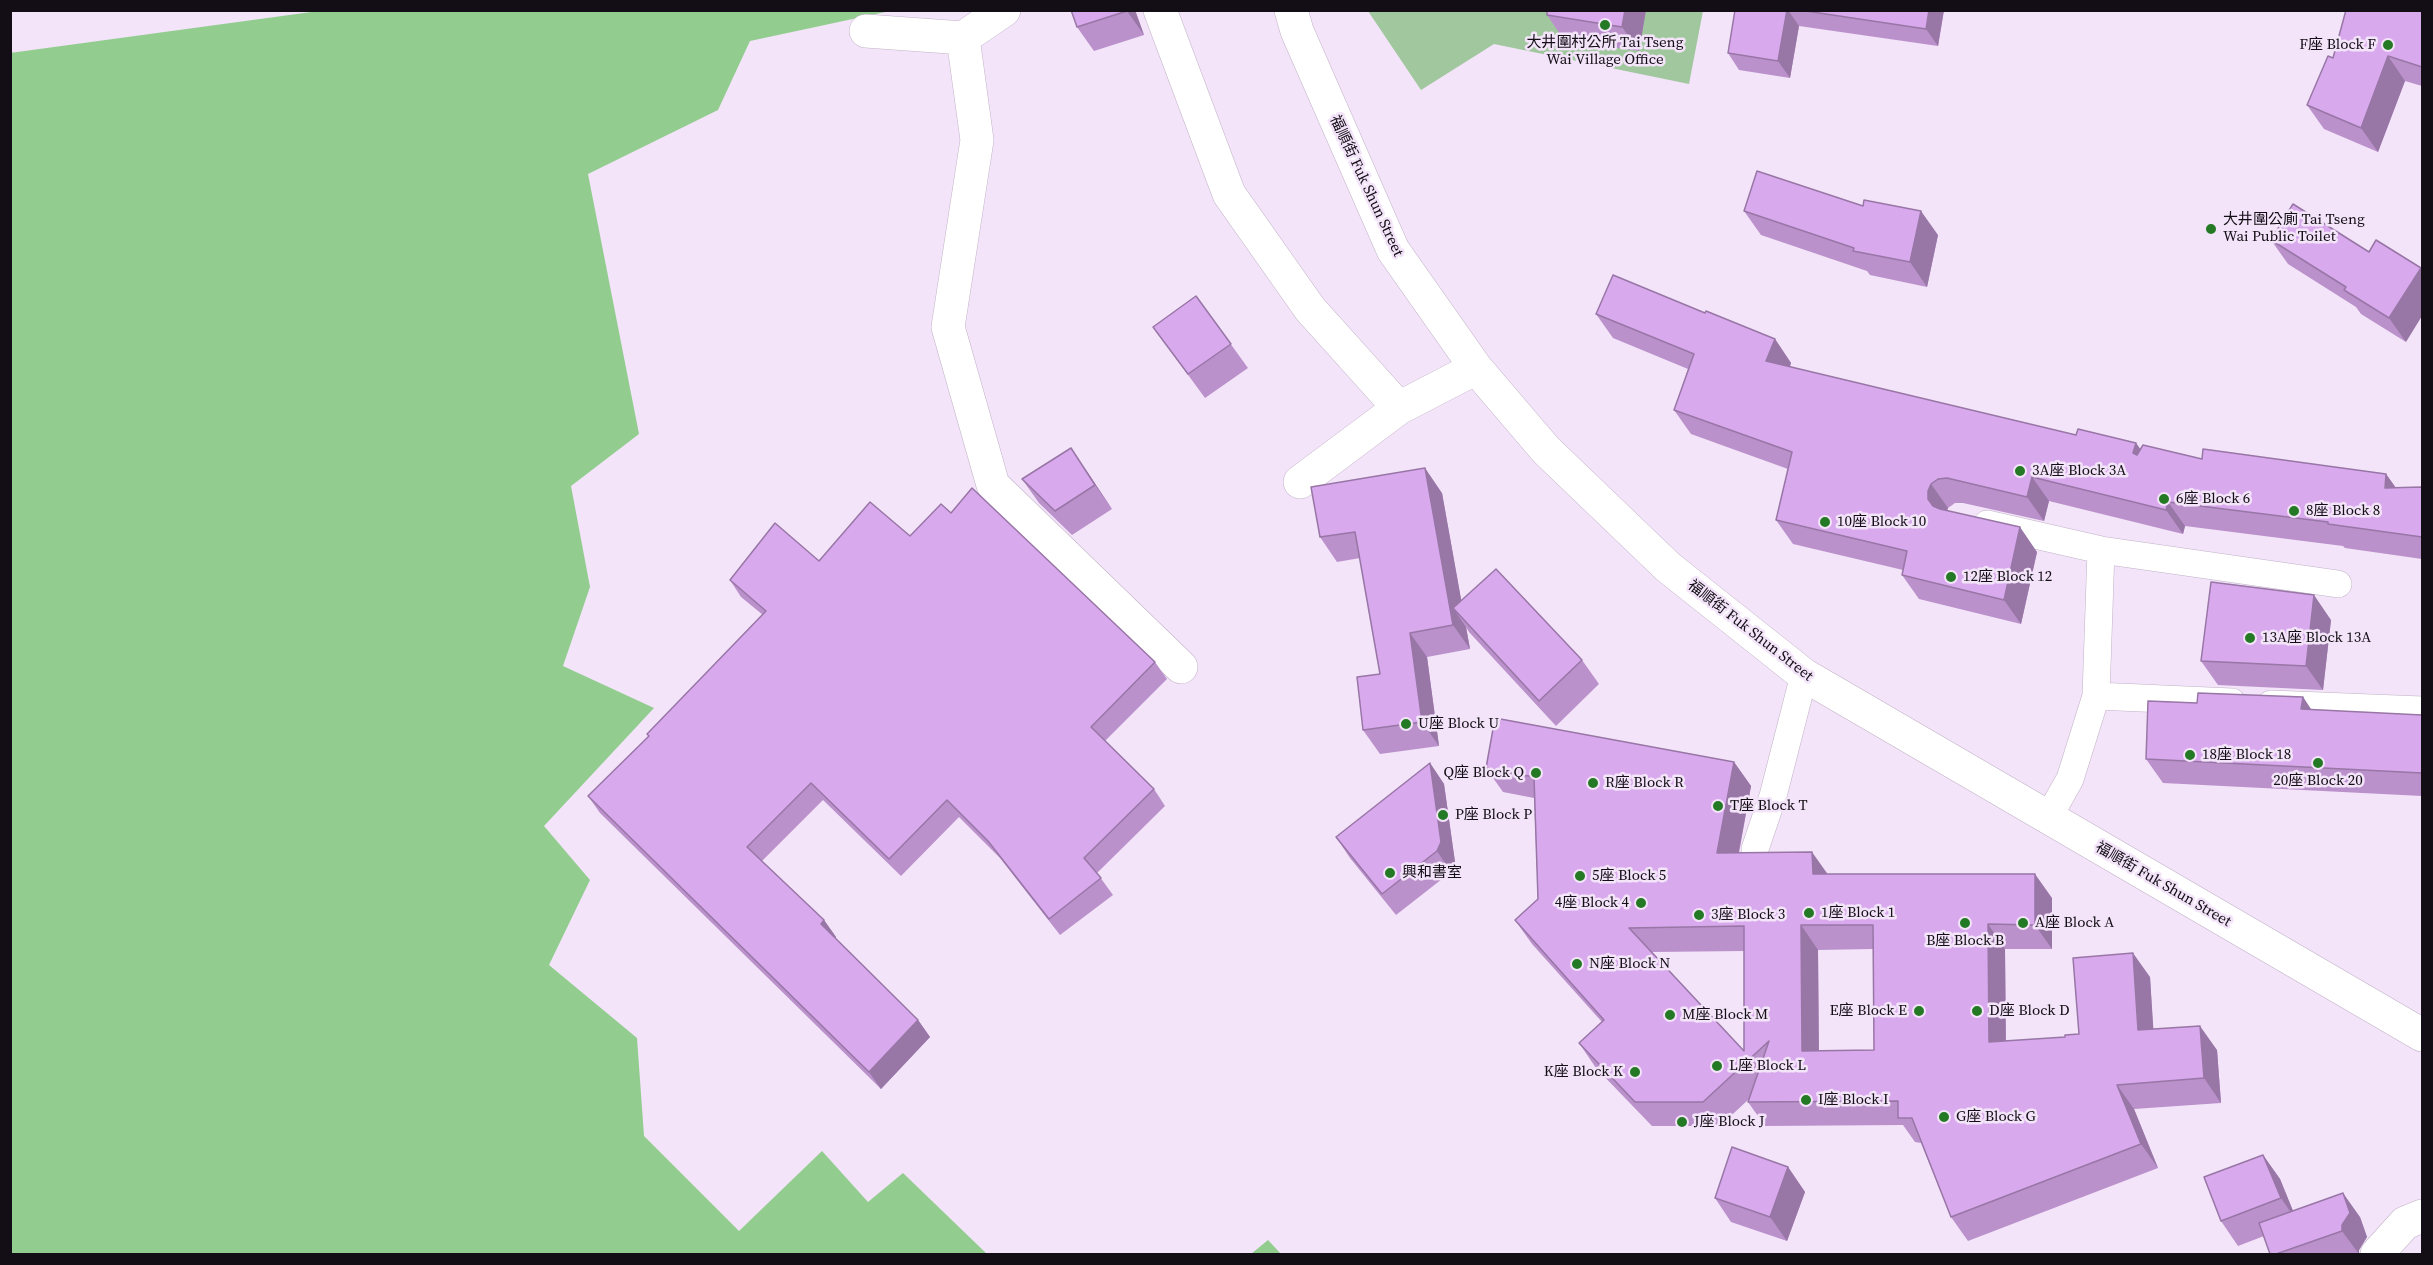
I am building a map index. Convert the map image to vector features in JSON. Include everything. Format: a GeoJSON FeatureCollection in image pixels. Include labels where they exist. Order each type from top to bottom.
{"type":"FeatureCollection","features":[{"type":"Feature","properties":{"kind":"street"},"geometry":{"type":"LineString","coordinates":[[866,31],[963,39],[1004,10]]}},
{"type":"Feature","properties":{"kind":"street"},"geometry":{"type":"LineString","coordinates":[[1160,10],[1229,194],[1310,309],[1399,408]]}},
{"type":"Feature","properties":{"kind":"street","name":"福順街 Fuk Shun Street"},"geometry":{"type":"LineString","coordinates":[[1291,10],[1297,31],[1393,250],[1476,369],[1546,450],[1668,567],[1804,675],[2422,1035]]}},
{"type":"Feature","properties":{"kind":"street"},"geometry":{"type":"LineString","coordinates":[[963,39],[977,140],[948,327],[993,485],[1181,667]]}},
{"type":"Feature","properties":{"kind":"street"},"geometry":{"type":"LineString","coordinates":[[1300,482],[1399,408],[1476,369]]}},
{"type":"Feature","properties":{"kind":"street"},"geometry":{"type":"LineString","coordinates":[[2377,1254],[2405,1224],[2422,1216]]}},
{"type":"Feature","properties":{"kind":"lane"},"geometry":{"type":"LineString","coordinates":[[1960,518],[2101,550],[2338,584]]}},
{"type":"Feature","properties":{"kind":"lane"},"geometry":{"type":"LineString","coordinates":[[2048,818],[2070,779],[2096,696],[2101,550]]}},
{"type":"Feature","properties":{"kind":"lane"},"geometry":{"type":"LineString","coordinates":[[1755,849],[1773,796],[1804,675]]}},
{"type":"Feature","properties":{"kind":"lane"},"geometry":{"type":"LineString","coordinates":[[2096,696],[2422,710]]}},
{"type":"Feature","properties":{"kind":"green space"},"geometry":{"type":"Polygon","coordinates":[[[326,10],[890,11],[750,41],[718,110],[588,174],[639,434],[571,486],[590,587],[563,666],[654,708],[544,826],[590,880],[549,965],[637,1038],[644,1136],[739,1231],[822,1151],[868,1202],[903,1173],[987,1254],[11,1254],[10,53],[326,10]]]}},
{"type":"Feature","properties":{"kind":"green space"},"geometry":{"type":"Polygon","coordinates":[[[1368,11],[1703,11],[1689,84],[1494,44],[1421,90],[1368,11]]]}},
{"type":"Feature","properties":{"kind":"green space"},"geometry":{"type":"Polygon","coordinates":[[[1268,1240],[1281,1254],[1251,1254],[1268,1240]]]}},
{"type":"Feature","properties":{"kind":"building"},"geometry":{"type":"Polygon","coordinates":[[[1071,10],[1127,10],[1127,11],[1077,27],[1071,10]]]}},
{"type":"Feature","properties":{"kind":"building"},"geometry":{"type":"Polygon","coordinates":[[[1547,10],[1625,10],[1622,27],[1547,15],[1547,10]]]}},
{"type":"Feature","properties":{"kind":"building"},"geometry":{"type":"Polygon","coordinates":[[[1735,10],[1787,10],[1778,61],[1728,53],[1735,10]]]}},
{"type":"Feature","properties":{"kind":"building"},"geometry":{"type":"Polygon","coordinates":[[[1799,10],[1929,10],[1926,29],[1799,10]]]}},
{"type":"Feature","properties":{"kind":"building"},"geometry":{"type":"Polygon","coordinates":[[[2346,10],[2422,10],[2422,67],[2388,56],[2361,128],[2307,105],[2328,56],[2333,58],[2346,10]]]}},
{"type":"Feature","properties":{"kind":"building"},"geometry":{"type":"Polygon","coordinates":[[[1757,171],[1863,206],[1864,200],[1921,211],[1910,262],[1853,251],[1854,248],[1744,211],[1757,171]]]}},
{"type":"Feature","properties":{"kind":"building"},"geometry":{"type":"Polygon","coordinates":[[[2293,204],[2369,252],[2376,240],[2421,268],[2389,318],[2344,290],[2346,287],[2271,240],[2293,204]]]}},
{"type":"Feature","properties":{"kind":"building"},"geometry":{"type":"Polygon","coordinates":[[[1613,275],[1775,339],[1766,361],[2076,435],[2078,429],[2136,443],[2133,453],[2137,455],[2143,445],[2202,459],[2203,449],[2386,474],[2385,488],[2422,487],[2422,537],[2328,524],[2328,522],[2168,502],[2166,510],[2032,477],[2027,497],[1947,478],[1938,479],[1931,484],[1928,499],[1933,506],[2020,527],[2004,600],[1902,575],[1907,551],[1776,520],[1792,452],[1674,410],[1694,354],[1596,314],[1613,275]]]}},
{"type":"Feature","properties":{"kind":"building"},"geometry":{"type":"Polygon","coordinates":[[[1196,296],[1231,344],[1188,374],[1153,327],[1196,296]]]}},
{"type":"Feature","properties":{"kind":"building"},"geometry":{"type":"Polygon","coordinates":[[[1071,448],[1095,485],[1055,511],[1022,479],[1071,448]]]}},
{"type":"Feature","properties":{"kind":"building"},"geometry":{"type":"Polygon","coordinates":[[[1425,468],[1453,625],[1410,633],[1422,722],[1363,730],[1357,677],[1380,674],[1355,532],[1320,537],[1311,487],[1425,468]]]}},
{"type":"Feature","properties":{"kind":"building"},"geometry":{"type":"Polygon","coordinates":[[[972,488],[1155,662],[1091,727],[1154,789],[1084,858],[1101,878],[1049,919],[988,841],[947,800],[889,859],[811,783],[747,847],[824,920],[821,924],[918,1020],[869,1072],[588,796],[649,736],[647,734],[766,611],[730,580],[775,523],[819,561],[870,502],[910,536],[941,504],[951,513],[972,488]]]}},
{"type":"Feature","properties":{"kind":"building"},"geometry":{"type":"Polygon","coordinates":[[[1496,569],[1582,660],[1539,701],[1453,608],[1496,569]]]}},
{"type":"Feature","properties":{"kind":"building"},"geometry":{"type":"Polygon","coordinates":[[[2211,582],[2314,595],[2306,666],[2201,661],[2211,582]]]}},
{"type":"Feature","properties":{"kind":"building"},"geometry":{"type":"Polygon","coordinates":[[[2198,693],[2303,697],[2301,709],[2422,715],[2422,773],[2146,759],[2148,701],[2197,703],[2198,693]]]}},
{"type":"Feature","properties":{"kind":"building"},"geometry":{"type":"Polygon","coordinates":[[[1495,718],[1734,762],[1717,853],[1812,852],[1813,874],[2035,874],[2035,925],[1988,924],[1989,1042],[2079,1034],[2073,958],[2133,953],[2138,1030],[2200,1026],[2204,1078],[2117,1085],[2141,1144],[1951,1217],[1912,1118],[1898,1118],[1898,1101],[1748,1102],[1769,1041],[1703,1102],[1635,1102],[1579,1043],[1604,1020],[1515,920],[1538,899],[1534,777],[1486,768],[1495,718]],[[1801,925],[1802,1051],[1874,1050],[1873,925],[1801,925]],[[1744,926],[1629,928],[1744,1051],[1744,926]]]}},
{"type":"Feature","properties":{"kind":"building"},"geometry":{"type":"Polygon","coordinates":[[[1430,763],[1441,842],[1437,851],[1382,894],[1336,837],[1430,763]]]}},
{"type":"Feature","properties":{"kind":"building"},"geometry":{"type":"Polygon","coordinates":[[[1732,1147],[1788,1167],[1770,1217],[1715,1198],[1732,1147]]]}},
{"type":"Feature","properties":{"kind":"building"},"geometry":{"type":"Polygon","coordinates":[[[2263,1155],[2281,1198],[2221,1221],[2204,1177],[2263,1155]]]}},
{"type":"Feature","properties":{"kind":"building"},"geometry":{"type":"Polygon","coordinates":[[[2343,1193],[2350,1213],[2342,1225],[2342,1231],[2276,1254],[2270,1254],[2259,1223],[2343,1193]]]}},
{"type":"Feature","properties":{"kind":"place","name":"大井圍村公所 Tai Tseng Wai Village Office"},"geometry":{"type":"Point","coordinates":[1605,25]}},
{"type":"Feature","properties":{"kind":"place","name":"F座 Block F"},"geometry":{"type":"Point","coordinates":[2388,45]}},
{"type":"Feature","properties":{"kind":"place","name":"大井圍公廁 Tai Tseng Wai Public Toilet"},"geometry":{"type":"Point","coordinates":[2211,229]}},
{"type":"Feature","properties":{"kind":"place","name":"3A座 Block 3A"},"geometry":{"type":"Point","coordinates":[2020,471]}},
{"type":"Feature","properties":{"kind":"place","name":"6座 Block 6"},"geometry":{"type":"Point","coordinates":[2164,499]}},
{"type":"Feature","properties":{"kind":"place","name":"8座 Block 8"},"geometry":{"type":"Point","coordinates":[2294,511]}},
{"type":"Feature","properties":{"kind":"place","name":"10座 Block 10"},"geometry":{"type":"Point","coordinates":[1825,522]}},
{"type":"Feature","properties":{"kind":"place","name":"12座 Block 12"},"geometry":{"type":"Point","coordinates":[1951,577]}},
{"type":"Feature","properties":{"kind":"place","name":"13A座 Block 13A"},"geometry":{"type":"Point","coordinates":[2250,638]}},
{"type":"Feature","properties":{"kind":"place","name":"U座 Block U"},"geometry":{"type":"Point","coordinates":[1406,724]}},
{"type":"Feature","properties":{"kind":"place","name":"18座 Block 18"},"geometry":{"type":"Point","coordinates":[2190,755]}},
{"type":"Feature","properties":{"kind":"place","name":"20座 Block 20"},"geometry":{"type":"Point","coordinates":[2318,763]}},
{"type":"Feature","properties":{"kind":"place","name":"Q座 Block Q"},"geometry":{"type":"Point","coordinates":[1536,773]}},
{"type":"Feature","properties":{"kind":"place","name":"R座 Block R"},"geometry":{"type":"Point","coordinates":[1593,783]}},
{"type":"Feature","properties":{"kind":"place","name":"T座 Block T"},"geometry":{"type":"Point","coordinates":[1718,806]}},
{"type":"Feature","properties":{"kind":"place","name":"P座 Block P"},"geometry":{"type":"Point","coordinates":[1443,815]}},
{"type":"Feature","properties":{"kind":"place","name":"興和書室"},"geometry":{"type":"Point","coordinates":[1390,873]}},
{"type":"Feature","properties":{"kind":"place","name":"5座 Block 5"},"geometry":{"type":"Point","coordinates":[1580,876]}},
{"type":"Feature","properties":{"kind":"place","name":"4座 Block 4"},"geometry":{"type":"Point","coordinates":[1641,903]}},
{"type":"Feature","properties":{"kind":"place","name":"1座 Block 1"},"geometry":{"type":"Point","coordinates":[1809,913]}},
{"type":"Feature","properties":{"kind":"place","name":"3座 Block 3"},"geometry":{"type":"Point","coordinates":[1699,915]}},
{"type":"Feature","properties":{"kind":"place","name":"B座 Block B"},"geometry":{"type":"Point","coordinates":[1965,923]}},
{"type":"Feature","properties":{"kind":"place","name":"A座 Block A"},"geometry":{"type":"Point","coordinates":[2023,923]}},
{"type":"Feature","properties":{"kind":"place","name":"N座 Block N"},"geometry":{"type":"Point","coordinates":[1577,964]}},
{"type":"Feature","properties":{"kind":"place","name":"E座 Block E"},"geometry":{"type":"Point","coordinates":[1919,1011]}},
{"type":"Feature","properties":{"kind":"place","name":"D座 Block D"},"geometry":{"type":"Point","coordinates":[1977,1011]}},
{"type":"Feature","properties":{"kind":"place","name":"M座 Block M"},"geometry":{"type":"Point","coordinates":[1670,1015]}},
{"type":"Feature","properties":{"kind":"place","name":"L座 Block L"},"geometry":{"type":"Point","coordinates":[1717,1066]}},
{"type":"Feature","properties":{"kind":"place","name":"K座 Block K"},"geometry":{"type":"Point","coordinates":[1635,1072]}},
{"type":"Feature","properties":{"kind":"place","name":"I座 Block I"},"geometry":{"type":"Point","coordinates":[1806,1100]}},
{"type":"Feature","properties":{"kind":"place","name":"G座 Block G"},"geometry":{"type":"Point","coordinates":[1944,1117]}},
{"type":"Feature","properties":{"kind":"place","name":"J座 Block J"},"geometry":{"type":"Point","coordinates":[1682,1122]}}]}
